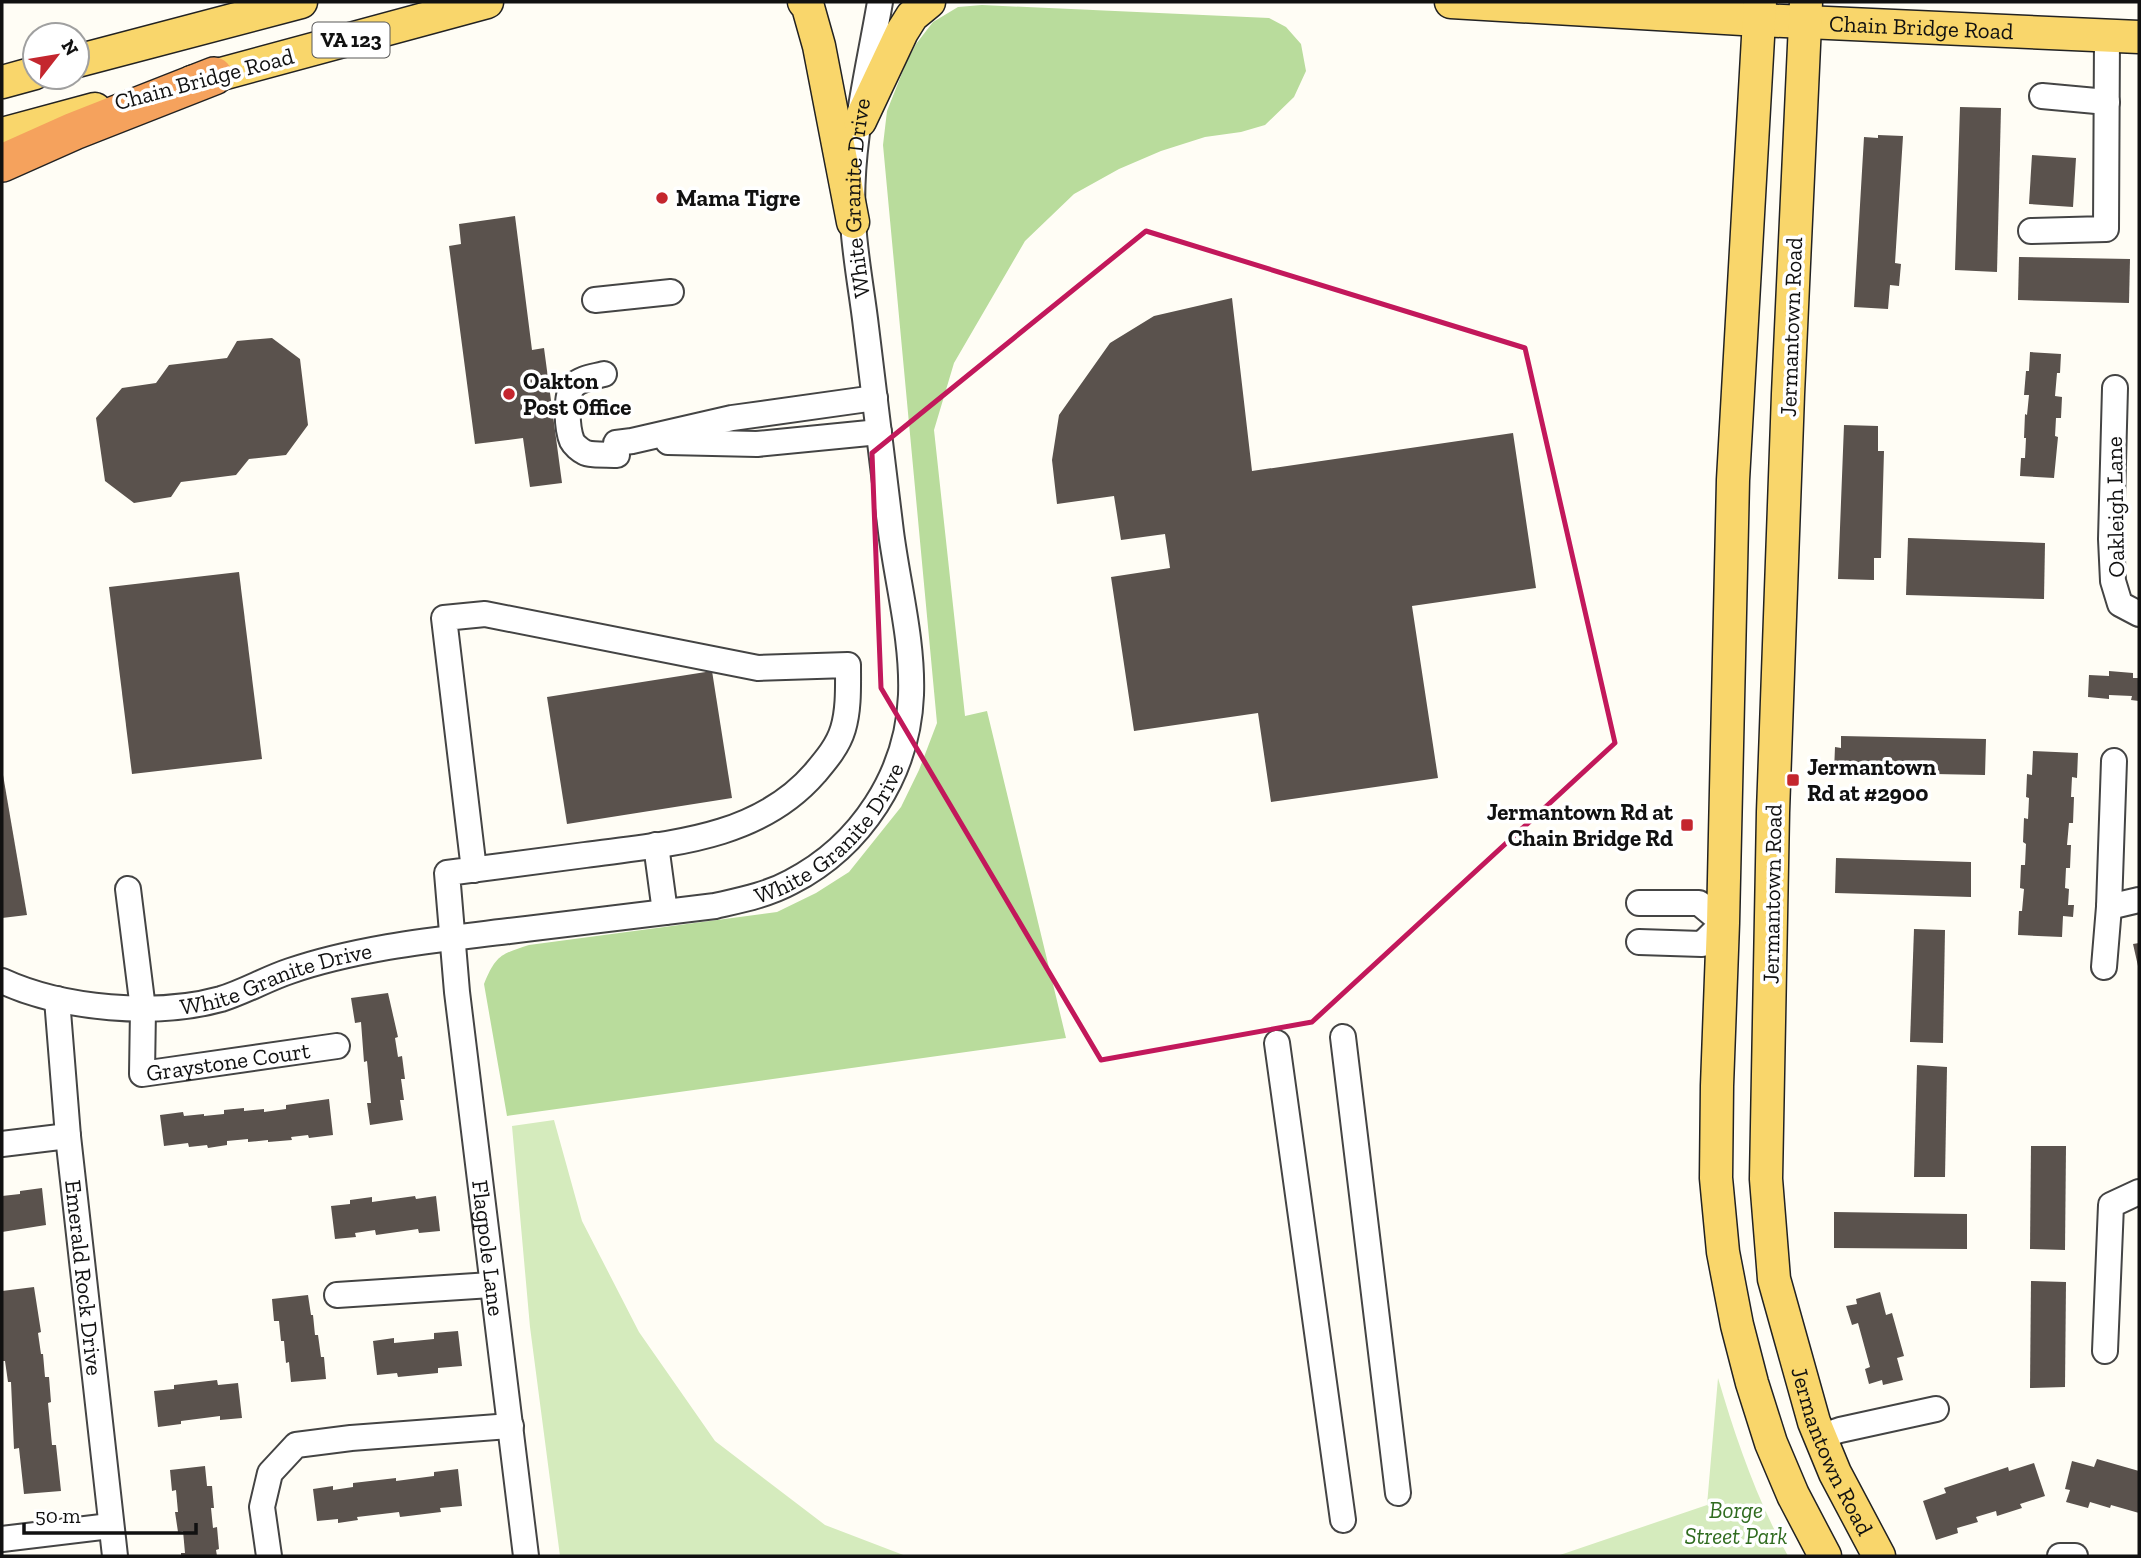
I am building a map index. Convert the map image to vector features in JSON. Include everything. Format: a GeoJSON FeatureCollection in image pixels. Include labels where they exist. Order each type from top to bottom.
{"type":"FeatureCollection","features":[{"type":"Feature","properties":{"kind":"highway"},"geometry":{"type":"LineString","coordinates":[[2,163],[74,131],[214,76]]}},
{"type":"Feature","properties":{"kind":"main road","name":"VA 123"},"geometry":{"type":"LineString","coordinates":[[91,57],[301,2]]}},
{"type":"Feature","properties":{"kind":"main road","name":"Chain Bridge Road"},"geometry":{"type":"LineString","coordinates":[[2,134],[487,2]]}},
{"type":"Feature","properties":{"kind":"main road"},"geometry":{"type":"LineString","coordinates":[[804,2],[811,16],[819,46],[853,222]]}},
{"type":"Feature","properties":{"kind":"main road"},"geometry":{"type":"LineString","coordinates":[[860,121],[902,32],[912,16],[929,2]]}},
{"type":"Feature","properties":{"kind":"main road","name":"Chain Bridge Road"},"geometry":{"type":"LineString","coordinates":[[1451,2],[1805,11],[2139,37]]}},
{"type":"Feature","properties":{"kind":"main road","name":"Jermantown Road"},"geometry":{"type":"LineString","coordinates":[[1759,11],[1733,480],[1716,1178],[1723,1252],[1737,1325],[1752,1383],[1771,1443],[1793,1495],[1825,1556]]}},
{"type":"Feature","properties":{"kind":"main road","name":"Jermantown Road"},"geometry":{"type":"LineString","coordinates":[[1805,11],[1773,811],[1766,1179],[1774,1279],[1814,1422],[1835,1473],[1879,1556]]}},
{"type":"Feature","properties":{"kind":"main road"},"geometry":{"type":"LineString","coordinates":[[2,82],[21,77]]}},
{"type":"Feature","properties":{"kind":"street","name":"White Granite Drive"},"geometry":{"type":"LineString","coordinates":[[2,981],[57,999],[143,1009],[177,1008],[223,998],[289,971],[343,955],[745,900],[807,873],[827,859],[859,828],[885,792],[894,773],[907,729],[911,696],[911,666],[853,222],[854,153],[880,2]]}},
{"type":"Feature","properties":{"kind":"street"},"geometry":{"type":"LineString","coordinates":[[2031,231],[2106,229],[2107,36]]}},
{"type":"Feature","properties":{"kind":"street"},"geometry":{"type":"LineString","coordinates":[[2042,96],[2107,102]]}},
{"type":"Feature","properties":{"kind":"street"},"geometry":{"type":"LineString","coordinates":[[595,300],[671,292]]}},
{"type":"Feature","properties":{"kind":"street"},"geometry":{"type":"LineString","coordinates":[[604,374],[575,384],[568,394],[572,440],[581,451],[590,454],[732,418],[875,398]]}},
{"type":"Feature","properties":{"kind":"street","name":"Oakleigh Lane"},"geometry":{"type":"LineString","coordinates":[[2115,388],[2111,539],[2113,581],[2120,604],[2139,614]]}},
{"type":"Feature","properties":{"kind":"street"},"geometry":{"type":"LineString","coordinates":[[622,446],[757,444],[879,432]]}},
{"type":"Feature","properties":{"kind":"street"},"geometry":{"type":"LineString","coordinates":[[485,614],[758,668],[848,665],[848,696],[843,729],[829,757],[806,784],[750,822],[685,841],[474,870],[444,618],[485,614]]}},
{"type":"Feature","properties":{"kind":"street"},"geometry":{"type":"LineString","coordinates":[[2104,967],[2114,761]]}},
{"type":"Feature","properties":{"kind":"street"},"geometry":{"type":"LineString","coordinates":[[656,845],[665,912]]}},
{"type":"Feature","properties":{"kind":"street","name":"Flagpole Lane"},"geometry":{"type":"LineString","coordinates":[[474,870],[447,873],[457,992],[526,1556]]}},
{"type":"Feature","properties":{"kind":"street"},"geometry":{"type":"LineString","coordinates":[[128,889],[143,1009]]}},
{"type":"Feature","properties":{"kind":"street"},"geometry":{"type":"LineString","coordinates":[[2109,907],[2139,900]]}},
{"type":"Feature","properties":{"kind":"street"},"geometry":{"type":"LineString","coordinates":[[1639,903],[1699,903],[1723,923],[1702,944],[1639,942]]}},
{"type":"Feature","properties":{"kind":"street","name":"Emerald Rock Drive"},"geometry":{"type":"LineString","coordinates":[[57,999],[68,1136],[115,1556]]}},
{"type":"Feature","properties":{"kind":"street","name":"Graystone Court"},"geometry":{"type":"LineString","coordinates":[[143,1009],[142,1074],[337,1046]]}},
{"type":"Feature","properties":{"kind":"street"},"geometry":{"type":"LineString","coordinates":[[1343,1037],[1398,1493]]}},
{"type":"Feature","properties":{"kind":"street"},"geometry":{"type":"LineString","coordinates":[[1277,1043],[1343,1520]]}},
{"type":"Feature","properties":{"kind":"street"},"geometry":{"type":"LineString","coordinates":[[2,1144],[68,1136]]}},
{"type":"Feature","properties":{"kind":"street"},"geometry":{"type":"LineString","coordinates":[[2105,1351],[2111,1205],[2139,1192]]}},
{"type":"Feature","properties":{"kind":"street"},"geometry":{"type":"LineString","coordinates":[[337,1295],[491,1285]]}},
{"type":"Feature","properties":{"kind":"street"},"geometry":{"type":"LineString","coordinates":[[1821,1437],[1840,1430],[1936,1409]]}},
{"type":"Feature","properties":{"kind":"street"},"geometry":{"type":"LineString","coordinates":[[269,1556],[262,1507],[270,1473],[296,1445],[351,1438],[511,1426]]}},
{"type":"Feature","properties":{"kind":"street"},"geometry":{"type":"LineString","coordinates":[[2,1539],[110,1526]]}},
{"type":"Feature","properties":{"kind":"street"},"geometry":{"type":"LineString","coordinates":[[2060,1556],[2075,1556]]}},
{"type":"Feature","properties":{"kind":"highlighted area"},"geometry":{"type":"Polygon","coordinates":[[[1146,231],[1525,348],[1615,743],[1312,1022],[1101,1060],[881,688],[872,453],[1146,231]]]}},
{"type":"Feature","properties":{"kind":"green space"},"geometry":{"type":"Polygon","coordinates":[[[982,5],[1269,18],[1286,27],[1301,44],[1306,71],[1294,97],[1265,125],[1241,132],[1205,137],[1161,151],[1119,169],[1074,194],[1025,241],[954,363],[934,430],[965,716],[987,711],[1066,1038],[507,1116],[484,984],[500,957],[529,945],[777,912],[816,893],[849,872],[901,807],[919,770],[937,723],[883,145],[887,111],[916,44],[933,22],[958,7],[982,5]]]}},
{"type":"Feature","properties":{"kind":"green space"},"geometry":{"type":"Polygon","coordinates":[[[554,1120],[582,1221],[639,1332],[715,1441],[825,1525],[906,1556],[560,1556],[530,1327],[512,1126],[554,1120]]]}},
{"type":"Feature","properties":{"kind":"green space","name":"Borge Street Park"},"geometry":{"type":"Polygon","coordinates":[[[1718,1378],[1748,1469],[1788,1556],[1557,1556],[1707,1505],[1718,1378]]]}},
{"type":"Feature","properties":{"kind":"building"},"geometry":{"type":"Polygon","coordinates":[[[1960,107],[2001,108],[1997,272],[1955,270],[1960,107]]]}},
{"type":"Feature","properties":{"kind":"building"},"geometry":{"type":"Polygon","coordinates":[[[1878,135],[1903,136],[1895,263],[1901,264],[1899,286],[1890,285],[1888,309],[1854,307],[1864,137],[1878,138],[1878,135]]]}},
{"type":"Feature","properties":{"kind":"building"},"geometry":{"type":"Polygon","coordinates":[[[2032,155],[2076,158],[2073,207],[2029,204],[2032,155]]]}},
{"type":"Feature","properties":{"kind":"building","name":"Oakton Post Office"},"geometry":{"type":"Polygon","coordinates":[[[515,216],[532,350],[544,348],[562,483],[530,487],[523,438],[475,444],[449,246],[461,244],[459,224],[515,216]]]}},
{"type":"Feature","properties":{"kind":"building"},"geometry":{"type":"Polygon","coordinates":[[[2019,257],[2130,259],[2129,303],[2018,300],[2019,257]]]}},
{"type":"Feature","properties":{"kind":"building"},"geometry":{"type":"Polygon","coordinates":[[[1232,298],[1252,471],[1513,433],[1536,588],[1412,606],[1438,778],[1271,802],[1258,713],[1134,731],[1111,577],[1170,568],[1165,534],[1121,540],[1114,496],[1057,504],[1052,460],[1059,415],[1110,343],[1154,316],[1232,298]]]}},
{"type":"Feature","properties":{"kind":"building"},"geometry":{"type":"Polygon","coordinates":[[[272,338],[300,359],[308,425],[286,455],[249,459],[236,475],[181,482],[171,497],[134,503],[105,481],[96,418],[122,388],[156,383],[169,365],[227,358],[237,341],[272,338]]]}},
{"type":"Feature","properties":{"kind":"building"},"geometry":{"type":"Polygon","coordinates":[[[2030,352],[2061,354],[2055,396],[2062,397],[2061,418],[2056,418],[2055,436],[2058,437],[2054,478],[2020,476],[2021,458],[2025,458],[2025,414],[2027,415],[2029,395],[2024,395],[2030,352]]]}},
{"type":"Feature","properties":{"kind":"building"},"geometry":{"type":"Polygon","coordinates":[[[1844,425],[1878,426],[1878,451],[1884,451],[1881,558],[1874,558],[1874,580],[1838,579],[1844,425]]]}},
{"type":"Feature","properties":{"kind":"building"},"geometry":{"type":"Polygon","coordinates":[[[1908,538],[2045,543],[2044,599],[1906,595],[1908,538]]]}},
{"type":"Feature","properties":{"kind":"building"},"geometry":{"type":"Polygon","coordinates":[[[239,572],[262,759],[132,774],[109,587],[239,572]]]}},
{"type":"Feature","properties":{"kind":"building"},"geometry":{"type":"Polygon","coordinates":[[[712,671],[732,798],[567,824],[547,697],[712,671]]]}},
{"type":"Feature","properties":{"kind":"building"},"geometry":{"type":"Polygon","coordinates":[[[2109,671],[2133,673],[2133,678],[2139,678],[2139,701],[2131,700],[2132,696],[2109,695],[2109,699],[2088,697],[2089,675],[2109,676],[2109,671]]]}},
{"type":"Feature","properties":{"kind":"building"},"geometry":{"type":"Polygon","coordinates":[[[1841,736],[1986,739],[1985,775],[1834,772],[1835,747],[1841,748],[1841,736]]]}},
{"type":"Feature","properties":{"kind":"building"},"geometry":{"type":"Polygon","coordinates":[[[2033,751],[2078,753],[2077,778],[2072,777],[2073,823],[2069,823],[2067,845],[2071,845],[2070,868],[2066,868],[2065,888],[2069,889],[2068,905],[2074,905],[2073,917],[2063,916],[2062,937],[2018,935],[2019,911],[2022,911],[2024,889],[2020,888],[2021,865],[2025,865],[2024,818],[2028,819],[2027,774],[2032,775],[2033,751]]]}},
{"type":"Feature","properties":{"kind":"building"},"geometry":{"type":"Polygon","coordinates":[[[2,769],[27,915],[2,918],[2,769]]]}},
{"type":"Feature","properties":{"kind":"building"},"geometry":{"type":"Polygon","coordinates":[[[1836,858],[1971,862],[1971,897],[1835,893],[1836,858]]]}},
{"type":"Feature","properties":{"kind":"building"},"geometry":{"type":"Polygon","coordinates":[[[1914,929],[1945,930],[1943,1043],[1910,1042],[1914,929]]]}},
{"type":"Feature","properties":{"kind":"building"},"geometry":{"type":"Polygon","coordinates":[[[2139,943],[2139,966],[2138,966],[2133,944],[2139,943]]]}},
{"type":"Feature","properties":{"kind":"building"},"geometry":{"type":"Polygon","coordinates":[[[388,993],[398,1037],[395,1038],[398,1057],[402,1056],[405,1079],[401,1079],[403,1120],[370,1125],[367,1061],[364,1062],[361,1022],[355,1023],[351,998],[388,993]]]}},
{"type":"Feature","properties":{"kind":"building"},"geometry":{"type":"Polygon","coordinates":[[[1917,1065],[1947,1067],[1945,1177],[1914,1177],[1917,1065]]]}},
{"type":"Feature","properties":{"kind":"building"},"geometry":{"type":"Polygon","coordinates":[[[329,1099],[333,1135],[309,1138],[308,1135],[291,1137],[292,1140],[268,1142],[248,1142],[248,1139],[227,1141],[227,1145],[208,1148],[207,1145],[189,1147],[188,1143],[164,1146],[160,1115],[183,1112],[184,1116],[204,1116],[244,1108],[244,1111],[264,1109],[264,1112],[286,1109],[286,1105],[329,1099]]]}},
{"type":"Feature","properties":{"kind":"building"},"geometry":{"type":"Polygon","coordinates":[[[2031,1146],[2066,1146],[2065,1250],[2030,1249],[2031,1146]]]}},
{"type":"Feature","properties":{"kind":"building"},"geometry":{"type":"Polygon","coordinates":[[[42,1188],[46,1225],[2,1232],[2,1196],[42,1188]]]}},
{"type":"Feature","properties":{"kind":"building"},"geometry":{"type":"Polygon","coordinates":[[[415,1196],[416,1199],[436,1196],[440,1231],[419,1233],[418,1229],[376,1235],[375,1230],[355,1233],[356,1237],[335,1239],[331,1206],[350,1204],[350,1200],[372,1197],[372,1202],[415,1196]]]}},
{"type":"Feature","properties":{"kind":"building"},"geometry":{"type":"Polygon","coordinates":[[[1834,1212],[1967,1214],[1967,1249],[1834,1248],[1834,1212]]]}},
{"type":"Feature","properties":{"kind":"building"},"geometry":{"type":"Polygon","coordinates":[[[2031,1281],[2066,1282],[2065,1387],[2030,1388],[2031,1281]]]}},
{"type":"Feature","properties":{"kind":"building"},"geometry":{"type":"Polygon","coordinates":[[[34,1287],[41,1332],[38,1333],[41,1354],[45,1377],[49,1377],[51,1402],[48,1403],[52,1445],[56,1445],[61,1491],[24,1494],[19,1448],[14,1449],[11,1382],[8,1382],[5,1361],[2,1361],[2,1291],[34,1287]]]}},
{"type":"Feature","properties":{"kind":"building"},"geometry":{"type":"Polygon","coordinates":[[[1880,1292],[1886,1315],[1892,1313],[1904,1356],[1897,1358],[1903,1380],[1883,1385],[1882,1380],[1869,1384],[1865,1369],[1870,1367],[1858,1323],[1852,1325],[1846,1306],[1857,1304],[1856,1299],[1880,1292]]]}},
{"type":"Feature","properties":{"kind":"building"},"geometry":{"type":"Polygon","coordinates":[[[308,1295],[315,1335],[318,1335],[321,1357],[324,1357],[326,1379],[291,1382],[279,1321],[274,1321],[272,1299],[308,1295]]]}},
{"type":"Feature","properties":{"kind":"building"},"geometry":{"type":"Polygon","coordinates":[[[458,1331],[462,1366],[438,1368],[438,1373],[398,1377],[397,1373],[377,1375],[373,1341],[394,1338],[394,1343],[434,1339],[434,1333],[458,1331]]]}},
{"type":"Feature","properties":{"kind":"building"},"geometry":{"type":"Polygon","coordinates":[[[217,1380],[218,1385],[238,1383],[242,1418],[220,1420],[220,1416],[158,1427],[154,1391],[174,1389],[174,1385],[217,1380]]]}},
{"type":"Feature","properties":{"kind":"building"},"geometry":{"type":"Polygon","coordinates":[[[2097,1459],[2139,1471],[2139,1513],[2111,1505],[2110,1508],[2090,1502],[2088,1508],[2066,1502],[2070,1490],[2065,1489],[2072,1461],[2094,1467],[2097,1459]]]}},
{"type":"Feature","properties":{"kind":"building"},"geometry":{"type":"Polygon","coordinates":[[[2034,1463],[2045,1496],[2020,1504],[2022,1508],[1997,1516],[1996,1511],[1976,1517],[1978,1522],[1957,1528],[1958,1533],[1936,1540],[1923,1501],[1946,1493],[1944,1488],[2008,1467],[2009,1471],[2034,1463]]]}},
{"type":"Feature","properties":{"kind":"building"},"geometry":{"type":"Polygon","coordinates":[[[205,1466],[207,1486],[212,1486],[213,1528],[217,1527],[219,1549],[216,1550],[217,1556],[181,1556],[181,1553],[185,1553],[183,1531],[178,1532],[176,1490],[172,1491],[170,1470],[205,1466]]]}},
{"type":"Feature","properties":{"kind":"building"},"geometry":{"type":"Polygon","coordinates":[[[458,1469],[462,1506],[440,1508],[441,1512],[400,1517],[399,1512],[357,1517],[358,1520],[338,1523],[338,1519],[317,1521],[313,1489],[333,1486],[333,1490],[353,1487],[353,1483],[434,1476],[434,1472],[458,1469]]]}},
{"type":"Feature","properties":{"kind":"place","name":"Mama Tigre"},"geometry":{"type":"Point","coordinates":[662,198]}},
{"type":"Feature","properties":{"kind":"place","name":"Oakton Post Office"},"geometry":{"type":"Point","coordinates":[509,394]}},
{"type":"Feature","properties":{"kind":"place","name":"Jermantown Rd at #2900"},"geometry":{"type":"Point","coordinates":[1793,780]}},
{"type":"Feature","properties":{"kind":"place","name":"Jermantown Rd at Chain Bridge Rd"},"geometry":{"type":"Point","coordinates":[1687,825]}}]}
